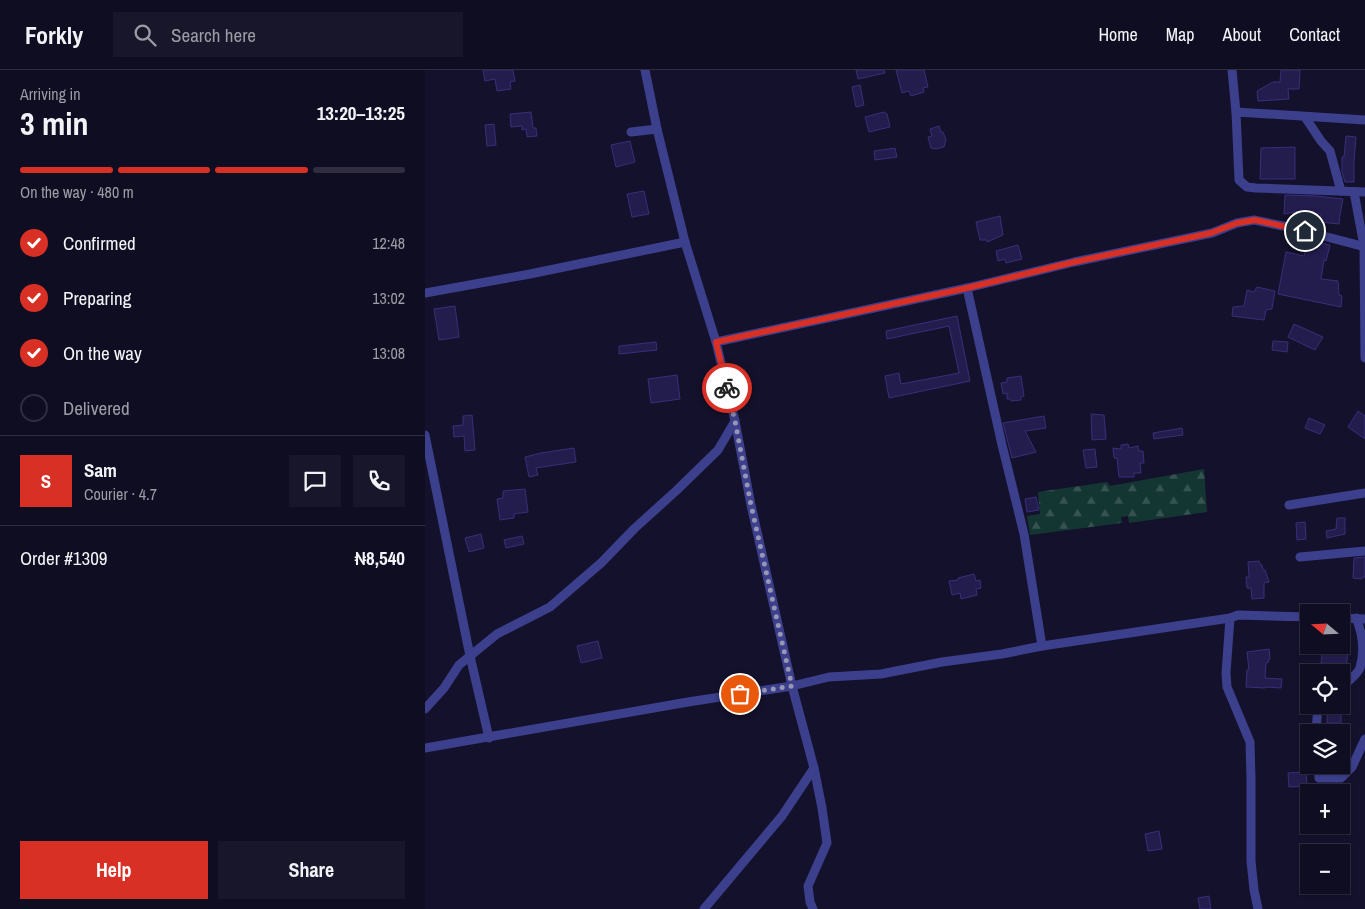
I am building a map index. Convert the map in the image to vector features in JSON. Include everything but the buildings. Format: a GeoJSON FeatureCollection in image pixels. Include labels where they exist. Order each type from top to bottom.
{"type":"FeatureCollection","features":[{"type":"Feature","properties":{"kind":"street"},"geometry":{"type":"LineString","coordinates":[[645,70],[657,129],[685,242],[716,342],[735,421],[751,505],[792,686],[814,768],[827,843],[808,886],[813,909]]}},
{"type":"Feature","properties":{"kind":"street"},"geometry":{"type":"LineString","coordinates":[[1232,70],[1239,180],[1247,187],[1256,188],[1365,192]]}},
{"type":"Feature","properties":{"kind":"street"},"geometry":{"type":"LineString","coordinates":[[1236,112],[1365,120]]}},
{"type":"Feature","properties":{"kind":"street"},"geometry":{"type":"LineString","coordinates":[[1305,117],[1330,151],[1341,191]]}},
{"type":"Feature","properties":{"kind":"street"},"geometry":{"type":"LineString","coordinates":[[631,132],[657,129]]}},
{"type":"Feature","properties":{"kind":"street"},"geometry":{"type":"LineString","coordinates":[[1354,192],[1365,247],[1365,358]]}},
{"type":"Feature","properties":{"kind":"street"},"geometry":{"type":"LineString","coordinates":[[716,342],[1204,235],[1237,223],[1255,220],[1365,247]]}},
{"type":"Feature","properties":{"kind":"street"},"geometry":{"type":"LineString","coordinates":[[425,293],[540,272],[685,242]]}},
{"type":"Feature","properties":{"kind":"street"},"geometry":{"type":"LineString","coordinates":[[967,288],[1002,446],[1024,534],[1042,646]]}},
{"type":"Feature","properties":{"kind":"street"},"geometry":{"type":"LineString","coordinates":[[425,709],[444,688],[459,665],[497,634],[550,606],[601,563],[635,528],[718,450],[735,421]]}},
{"type":"Feature","properties":{"kind":"street"},"geometry":{"type":"LineString","coordinates":[[425,435],[470,656],[489,738]]}},
{"type":"Feature","properties":{"kind":"street"},"geometry":{"type":"LineString","coordinates":[[1289,506],[1365,493]]}},
{"type":"Feature","properties":{"kind":"street"},"geometry":{"type":"LineString","coordinates":[[1300,556],[1365,551]]}},
{"type":"Feature","properties":{"kind":"street"},"geometry":{"type":"LineString","coordinates":[[425,748],[688,702],[792,686],[829,677],[881,674],[942,662],[1230,618],[1238,615],[1300,617]]}},
{"type":"Feature","properties":{"kind":"street"},"geometry":{"type":"LineString","coordinates":[[1230,618],[1226,673],[1227,687],[1250,742],[1251,861],[1258,909]]}},
{"type":"Feature","properties":{"kind":"street"},"geometry":{"type":"LineString","coordinates":[[1350,681],[1362,672],[1363,635],[1360,618]]}},
{"type":"Feature","properties":{"kind":"street"},"geometry":{"type":"LineString","coordinates":[[1350,768],[1365,739]]}},
{"type":"Feature","properties":{"kind":"street"},"geometry":{"type":"LineString","coordinates":[[704,909],[782,816],[814,768]]}},
{"type":"Feature","properties":{"kind":"street"},"geometry":{"type":"LineString","coordinates":[[1319,774],[1319,778],[1341,778],[1345,774]]}},
{"type":"Feature","properties":{"kind":"green space"},"geometry":{"type":"Polygon","coordinates":[[[1204,469],[1207,512],[1129,523],[1128,516],[1121,517],[1122,523],[1030,535],[1027,516],[1040,514],[1038,492],[1107,482],[1110,486],[1204,469]]]}},
{"type":"Feature","properties":{"kind":"way so far"},"geometry":{"type":"LineString","coordinates":[[727,388],[792,686],[740,694]]}},
{"type":"Feature","properties":{"kind":"route"},"geometry":{"type":"LineString","coordinates":[[727,388],[716,342],[1211,233],[1237,223],[1255,220],[1305,231]]}}]}
